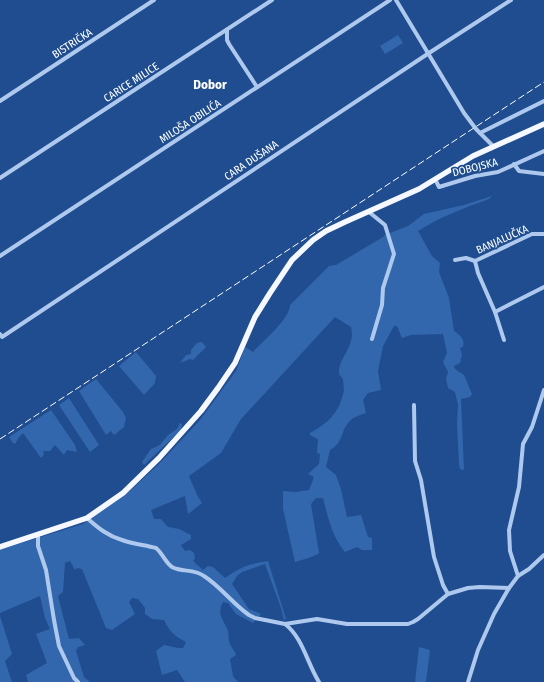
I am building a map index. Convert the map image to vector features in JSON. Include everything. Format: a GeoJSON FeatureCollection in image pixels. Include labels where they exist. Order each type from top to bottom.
{"type":"FeatureCollection","features":[{"type":"Feature","properties":{"kind":"main road"},"geometry":{"type":"LineString","coordinates":[[0,547],[87,518],[123,492],[159,458],[201,411],[235,363],[255,317],[292,260],[304,248],[326,231],[412,192],[473,156],[544,124]]}},
{"type":"Feature","properties":{"kind":"street","name":"BISTRIČKA"},"geometry":{"type":"LineString","coordinates":[[0,101],[154,0]]}},
{"type":"Feature","properties":{"kind":"street","name":"CARICE MILICE"},"geometry":{"type":"LineString","coordinates":[[0,178],[272,0]]}},
{"type":"Feature","properties":{"kind":"street","name":"MILOŠA OBILIĆA"},"geometry":{"type":"LineString","coordinates":[[0,256],[390,0]]}},
{"type":"Feature","properties":{"kind":"street"},"geometry":{"type":"LineString","coordinates":[[396,0],[464,114],[493,146]]}},
{"type":"Feature","properties":{"kind":"street","name":"CARA DUŠANA"},"geometry":{"type":"LineString","coordinates":[[1,336],[511,0]]}},
{"type":"Feature","properties":{"kind":"street"},"geometry":{"type":"LineString","coordinates":[[227,30],[228,44],[257,88]]}},
{"type":"Feature","properties":{"kind":"street"},"geometry":{"type":"LineString","coordinates":[[480,132],[544,101]]}},
{"type":"Feature","properties":{"kind":"street","name":"DOBOJSKA"},"geometry":{"type":"LineString","coordinates":[[435,179],[439,187],[475,176],[498,172],[544,150]]}},
{"type":"Feature","properties":{"kind":"street"},"geometry":{"type":"LineString","coordinates":[[514,164],[519,170],[544,174]]}},
{"type":"Feature","properties":{"kind":"street"},"geometry":{"type":"LineString","coordinates":[[369,212],[385,225],[394,254],[383,288],[382,305],[372,338]]}},
{"type":"Feature","properties":{"kind":"street","name":"BANJALUČKA"},"geometry":{"type":"LineString","coordinates":[[504,340],[495,312],[478,273],[475,260],[532,234],[544,234]]}},
{"type":"Feature","properties":{"kind":"street"},"geometry":{"type":"LineString","coordinates":[[455,260],[466,258],[475,260]]}},
{"type":"Feature","properties":{"kind":"street"},"geometry":{"type":"LineString","coordinates":[[495,312],[544,287]]}},
{"type":"Feature","properties":{"kind":"street"},"geometry":{"type":"LineString","coordinates":[[518,576],[510,552],[509,530],[519,487],[523,444],[532,427],[544,390]]}},
{"type":"Feature","properties":{"kind":"street"},"geometry":{"type":"LineString","coordinates":[[414,405],[415,461],[421,480],[434,557],[443,585],[448,594]]}},
{"type":"Feature","properties":{"kind":"street"},"geometry":{"type":"LineString","coordinates":[[87,518],[100,530],[115,538],[156,548],[173,567],[180,570],[198,572],[216,584],[249,615],[255,618],[285,624],[317,619],[347,624],[408,624],[414,622],[448,594],[468,588],[509,588]]}},
{"type":"Feature","properties":{"kind":"street"},"geometry":{"type":"LineString","coordinates":[[38,534],[38,546],[46,570],[60,646],[74,678],[78,682]]}},
{"type":"Feature","properties":{"kind":"street"},"geometry":{"type":"LineString","coordinates":[[468,682],[478,650],[504,596],[518,576],[530,569],[544,555]]}},
{"type":"Feature","properties":{"kind":"street"},"geometry":{"type":"LineString","coordinates":[[501,588],[504,596]]}},
{"type":"Feature","properties":{"kind":"street"},"geometry":{"type":"LineString","coordinates":[[285,624],[298,638],[319,682]]}},
{"type":"Feature","properties":{"kind":"shaded area"},"geometry":{"type":"Polygon","coordinates":[[[398,35],[403,43],[385,54],[380,46],[398,35]]]}},
{"type":"Feature","properties":{"kind":"shaded area"},"geometry":{"type":"Polygon","coordinates":[[[492,196],[489,199],[444,217],[418,231],[432,256],[440,263],[439,272],[449,298],[454,331],[463,339],[463,347],[460,348],[462,355],[460,363],[454,366],[455,369],[464,375],[472,394],[470,397],[461,399],[464,470],[460,469],[459,464],[457,423],[458,405],[455,392],[448,388],[446,379],[448,372],[443,362],[447,353],[443,334],[411,335],[402,338],[397,326],[394,326],[383,346],[378,371],[381,390],[368,393],[363,400],[366,413],[352,419],[346,426],[338,444],[330,450],[326,467],[336,475],[341,489],[347,517],[361,515],[368,537],[372,538],[372,550],[362,550],[357,547],[345,552],[334,533],[323,498],[316,498],[311,504],[319,553],[295,562],[283,509],[283,491],[296,492],[309,490],[314,477],[308,474],[319,464],[320,454],[317,453],[318,439],[310,435],[310,433],[327,422],[339,407],[344,392],[343,379],[339,374],[339,368],[349,346],[352,334],[351,327],[335,317],[241,419],[221,453],[189,476],[202,503],[188,514],[185,496],[151,510],[154,519],[161,519],[168,527],[179,529],[191,535],[191,539],[181,545],[185,551],[190,550],[194,553],[195,558],[193,561],[203,570],[208,566],[213,567],[225,578],[246,566],[268,561],[286,619],[284,620],[265,564],[242,572],[237,576],[232,584],[249,609],[261,614],[253,623],[236,614],[228,603],[223,602],[220,611],[221,617],[228,631],[229,641],[236,655],[230,659],[233,676],[238,682],[185,682],[177,670],[162,675],[156,651],[164,645],[183,648],[186,642],[178,638],[168,628],[164,620],[152,619],[145,614],[145,608],[138,599],[132,598],[129,602],[135,614],[112,630],[106,628],[82,569],[77,568],[75,570],[70,561],[65,563],[63,592],[58,596],[69,639],[79,638],[85,645],[78,647],[76,651],[84,677],[90,682],[28,682],[26,675],[47,663],[36,634],[50,629],[45,618],[40,596],[0,613],[0,546],[2,549],[83,524],[131,490],[160,463],[200,420],[236,371],[245,347],[253,352],[280,324],[289,311],[290,305],[329,266],[336,265],[385,235],[408,226],[424,214],[464,205],[492,196]]]}},
{"type":"Feature","properties":{"kind":"shaded area"},"geometry":{"type":"Polygon","coordinates":[[[202,342],[206,347],[193,360],[190,359],[180,363],[186,355],[191,354],[191,350],[197,343],[202,342]]]}},
{"type":"Feature","properties":{"kind":"shaded area"},"geometry":{"type":"Polygon","coordinates":[[[136,352],[156,376],[155,383],[144,395],[119,366],[136,352]]]}},
{"type":"Feature","properties":{"kind":"shaded area"},"geometry":{"type":"Polygon","coordinates":[[[96,379],[123,412],[126,418],[124,427],[114,435],[111,431],[106,435],[79,391],[96,379]]]}},
{"type":"Feature","properties":{"kind":"shaded area"},"geometry":{"type":"Polygon","coordinates":[[[69,398],[99,445],[90,452],[59,405],[69,398]]]}},
{"type":"Feature","properties":{"kind":"shaded area"},"geometry":{"type":"Polygon","coordinates":[[[51,410],[75,445],[77,452],[67,450],[64,455],[55,445],[50,451],[43,451],[44,454],[41,458],[23,433],[15,444],[13,443],[9,437],[51,410]]]}},
{"type":"Feature","properties":{"kind":"shaded area"},"geometry":{"type":"Polygon","coordinates":[[[180,423],[182,424],[181,430],[144,465],[142,462],[151,449],[160,445],[168,435],[177,429],[180,423]]]}},
{"type":"Feature","properties":{"kind":"shaded area"},"geometry":{"type":"Polygon","coordinates":[[[0,616],[12,654],[5,661],[12,682],[0,682],[0,616]]]}},
{"type":"Feature","properties":{"kind":"shaded area"},"geometry":{"type":"Polygon","coordinates":[[[419,647],[430,650],[426,682],[415,682],[419,647]]]}},
{"type":"Feature","properties":{"kind":"railway"},"geometry":{"type":"LineString","coordinates":[[0,439],[544,82]]}},
{"type":"Feature","properties":{"kind":"district","name":"Dobor"},"geometry":{"type":"Point","coordinates":[210,84]}}]}
